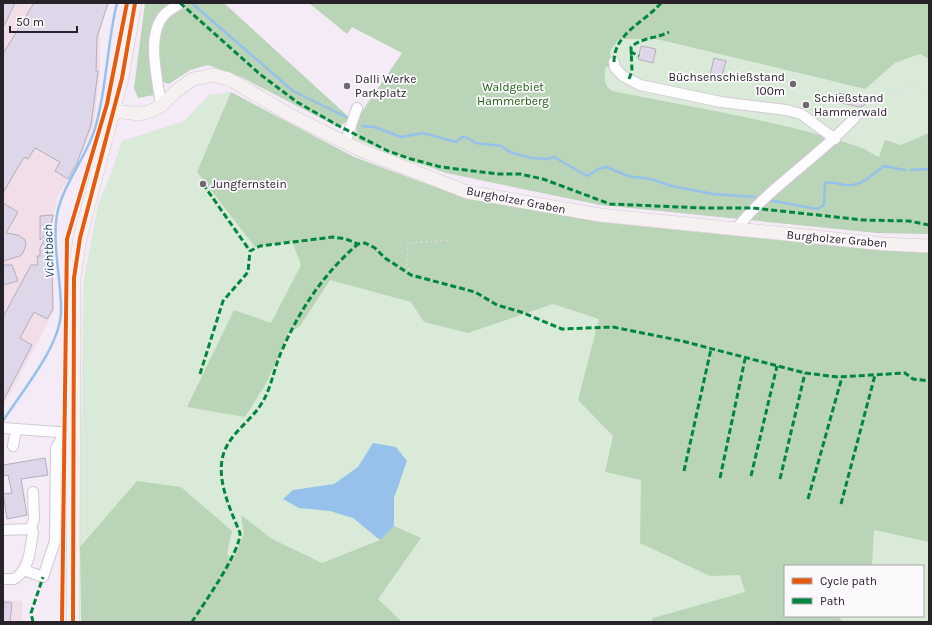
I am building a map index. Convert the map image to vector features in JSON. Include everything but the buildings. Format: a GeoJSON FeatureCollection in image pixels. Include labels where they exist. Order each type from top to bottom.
{"type":"FeatureCollection","features":[{"type":"Feature","properties":{"kind":"main road"},"geometry":{"type":"LineString","coordinates":[[73,622],[68,433],[75,316],[74,278],[80,238],[115,111],[135,3]]}},
{"type":"Feature","properties":{"kind":"main road","name":"Burgholzer Graben"},"geometry":{"type":"LineString","coordinates":[[115,111],[139,114],[161,106],[176,91],[194,79],[212,75],[229,79],[292,116],[360,150],[467,192],[600,215],[884,244],[929,246]]}},
{"type":"Feature","properties":{"kind":"street"},"geometry":{"type":"LineString","coordinates":[[161,106],[153,43],[159,23],[164,15],[180,3]]}},
{"type":"Feature","properties":{"kind":"street"},"geometry":{"type":"LineString","coordinates":[[614,62],[616,68],[623,76],[640,85],[721,102],[786,110],[801,114],[835,139]]}},
{"type":"Feature","properties":{"kind":"street"},"geometry":{"type":"LineString","coordinates":[[345,142],[357,108]]}},
{"type":"Feature","properties":{"kind":"street"},"geometry":{"type":"LineString","coordinates":[[736,230],[753,208],[835,139],[858,114]]}},
{"type":"Feature","properties":{"kind":"street"},"geometry":{"type":"LineString","coordinates":[[13,446],[11,429],[68,433]]}},
{"type":"Feature","properties":{"kind":"street"},"geometry":{"type":"LineString","coordinates":[[25,567],[43,577],[54,541],[56,448],[68,433]]}},
{"type":"Feature","properties":{"kind":"street"},"geometry":{"type":"LineString","coordinates":[[3,579],[14,579],[25,567],[33,532],[31,529],[34,519],[33,492]]}},
{"type":"Feature","properties":{"kind":"street"},"geometry":{"type":"LineString","coordinates":[[3,530],[31,529]]}},
{"type":"Feature","properties":{"kind":"path"},"geometry":{"type":"LineString","coordinates":[[858,114],[887,95],[908,88],[920,86],[929,90]]}},
{"type":"Feature","properties":{"kind":"path"},"geometry":{"type":"LineString","coordinates":[[411,274],[406,264],[408,243],[452,240]]}},
{"type":"Feature","properties":{"kind":"shaded area"},"geometry":{"type":"Polygon","coordinates":[[[3,3],[109,3],[100,29],[100,71],[94,125],[77,165],[57,198],[52,227],[54,311],[3,407],[3,3]]]}},
{"type":"Feature","properties":{"kind":"shaded area"},"geometry":{"type":"Polygon","coordinates":[[[3,600],[22,601],[22,622],[3,622],[3,600]]]}},
{"type":"Feature","properties":{"kind":"green space"},"geometry":{"type":"Polygon","coordinates":[[[145,3],[171,3],[150,43],[154,95],[138,98],[134,88],[145,3]]]}},
{"type":"Feature","properties":{"kind":"green space"},"geometry":{"type":"Polygon","coordinates":[[[186,3],[224,3],[351,119],[338,127],[243,78],[208,65],[190,70],[169,84],[163,82],[160,58],[161,32],[168,19],[181,10],[186,3]]]}},
{"type":"Feature","properties":{"kind":"green space","name":"Waldgebiet Hammerberg"},"geometry":{"type":"Polygon","coordinates":[[[309,3],[929,3],[929,59],[920,54],[895,63],[865,89],[656,39],[619,39],[610,51],[611,65],[605,68],[605,81],[609,89],[612,91],[736,115],[797,129],[860,147],[879,157],[885,140],[901,145],[929,133],[929,234],[877,233],[600,205],[446,173],[359,140],[355,122],[402,53],[352,27],[347,34],[309,3]]]}},
{"type":"Feature","properties":{"kind":"green space"},"geometry":{"type":"Polygon","coordinates":[[[744,3],[667,42],[864,89],[895,63],[920,54],[929,59],[929,133],[901,145],[891,143],[879,157],[859,146],[844,143],[454,173],[400,160],[350,137],[368,101],[420,40],[744,3]]]}},
{"type":"Feature","properties":{"kind":"green space"},"geometry":{"type":"Polygon","coordinates":[[[231,92],[224,109],[430,205],[929,259],[929,622],[85,622],[80,547],[83,285],[98,204],[112,171],[122,141],[184,121],[209,95],[231,92]]]}},
{"type":"Feature","properties":{"kind":"green space"},"geometry":{"type":"Polygon","coordinates":[[[231,92],[354,157],[462,197],[599,222],[865,249],[929,253],[929,542],[874,530],[872,565],[784,565],[784,617],[840,617],[842,622],[651,622],[653,618],[745,592],[740,575],[710,576],[640,543],[641,480],[605,472],[613,436],[578,400],[599,319],[553,304],[468,333],[424,322],[411,302],[330,280],[300,326],[288,334],[267,382],[245,417],[187,407],[234,310],[271,323],[301,265],[292,241],[255,247],[197,172],[231,92]]]}},
{"type":"Feature","properties":{"kind":"green space"},"geometry":{"type":"Polygon","coordinates":[[[137,481],[181,487],[232,531],[227,554],[233,560],[244,534],[241,515],[272,539],[322,563],[380,540],[394,526],[421,538],[378,599],[402,622],[81,622],[80,547],[137,481]]]}},
{"type":"Feature","properties":{"kind":"water"},"geometry":{"type":"Polygon","coordinates":[[[373,443],[396,447],[407,461],[394,498],[394,526],[380,540],[353,518],[330,511],[299,508],[283,499],[293,490],[334,484],[358,467],[373,443]]]}},
{"type":"Feature","properties":{"kind":"waterway","name":"Vichtbach"},"geometry":{"type":"LineString","coordinates":[[3,421],[47,355],[59,326],[61,302],[55,233],[58,209],[62,197],[86,150],[96,125],[103,95],[111,33],[117,3]]}},
{"type":"Feature","properties":{"kind":"waterway"},"geometry":{"type":"LineString","coordinates":[[194,5],[293,91],[346,117]]}},
{"type":"Feature","properties":{"kind":"waterway"},"geometry":{"type":"LineString","coordinates":[[362,126],[374,127],[401,137],[423,133],[456,142],[462,137],[466,137],[476,143],[501,146],[510,152],[531,158],[548,159],[554,157],[587,176],[598,169],[606,167],[628,176],[650,179],[672,186],[713,194],[755,197]]}},
{"type":"Feature","properties":{"kind":"waterway"},"geometry":{"type":"LineString","coordinates":[[768,200],[817,209],[824,205],[825,183],[833,182],[846,185],[857,184],[884,166],[905,170]]}},
{"type":"Feature","properties":{"kind":"waterway"},"geometry":{"type":"LineString","coordinates":[[911,170],[929,169]]}},
{"type":"Feature","properties":{"kind":"marked path"},"geometry":{"type":"LineString","coordinates":[[180,3],[261,75],[297,102],[337,125],[388,151],[411,159],[441,167],[498,174],[520,174],[543,179],[610,204],[704,208],[753,208],[863,220],[909,221],[929,225]]}},
{"type":"Feature","properties":{"kind":"marked path"},"geometry":{"type":"LineString","coordinates":[[614,62],[615,52],[624,36],[661,3]]}},
{"type":"Feature","properties":{"kind":"marked path"},"geometry":{"type":"LineString","coordinates":[[629,79],[632,71],[631,47],[640,41],[669,32]]}},
{"type":"Feature","properties":{"kind":"marked path"},"geometry":{"type":"LineString","coordinates":[[630,54],[633,53],[639,56]]}},
{"type":"Feature","properties":{"kind":"marked path"},"geometry":{"type":"LineString","coordinates":[[203,184],[250,251]]}},
{"type":"Feature","properties":{"kind":"marked path"},"geometry":{"type":"LineString","coordinates":[[200,374],[223,301],[248,272],[250,251],[260,246],[333,237],[346,239],[358,244],[365,243],[375,248],[385,258],[411,275],[475,292],[497,305],[521,312],[562,329],[613,327],[682,341],[805,373],[838,377],[905,373],[913,379],[929,381]]}},
{"type":"Feature","properties":{"kind":"marked path"},"geometry":{"type":"LineString","coordinates":[[192,622],[228,565],[234,553],[240,533],[226,497],[222,478],[221,469],[224,452],[233,437],[255,413],[264,400],[280,355],[303,309],[323,281],[358,244]]}},
{"type":"Feature","properties":{"kind":"marked path"},"geometry":{"type":"LineString","coordinates":[[684,471],[711,349]]}},
{"type":"Feature","properties":{"kind":"marked path"},"geometry":{"type":"LineString","coordinates":[[720,478],[745,359]]}},
{"type":"Feature","properties":{"kind":"marked path"},"geometry":{"type":"LineString","coordinates":[[751,476],[777,366]]}},
{"type":"Feature","properties":{"kind":"marked path"},"geometry":{"type":"LineString","coordinates":[[780,479],[805,373]]}},
{"type":"Feature","properties":{"kind":"marked path"},"geometry":{"type":"LineString","coordinates":[[841,504],[875,375]]}},
{"type":"Feature","properties":{"kind":"marked path"},"geometry":{"type":"LineString","coordinates":[[808,499],[842,377]]}},
{"type":"Feature","properties":{"kind":"marked path"},"geometry":{"type":"LineString","coordinates":[[33,622],[31,613],[43,577]]}},
{"type":"Feature","properties":{"kind":"cycle path"},"geometry":{"type":"LineString","coordinates":[[62,622],[67,239],[107,104],[127,3]]}},
{"type":"Feature","properties":{"kind":"cycle path"},"geometry":{"type":"LineString","coordinates":[[73,622],[74,278],[80,238],[122,78],[135,3]]}},
{"type":"Feature","properties":{"kind":"place","name":"Büchsenschießstand 100m"},"geometry":{"type":"Point","coordinates":[793,84]}},
{"type":"Feature","properties":{"kind":"place","name":"Dalli Werke Parkplatz"},"geometry":{"type":"Point","coordinates":[347,86]}},
{"type":"Feature","properties":{"kind":"place","name":"Schießstand Hammerwald"},"geometry":{"type":"Point","coordinates":[806,105]}},
{"type":"Feature","properties":{"kind":"place","name":"Jungfernstein"},"geometry":{"type":"Point","coordinates":[203,184]}}]}
